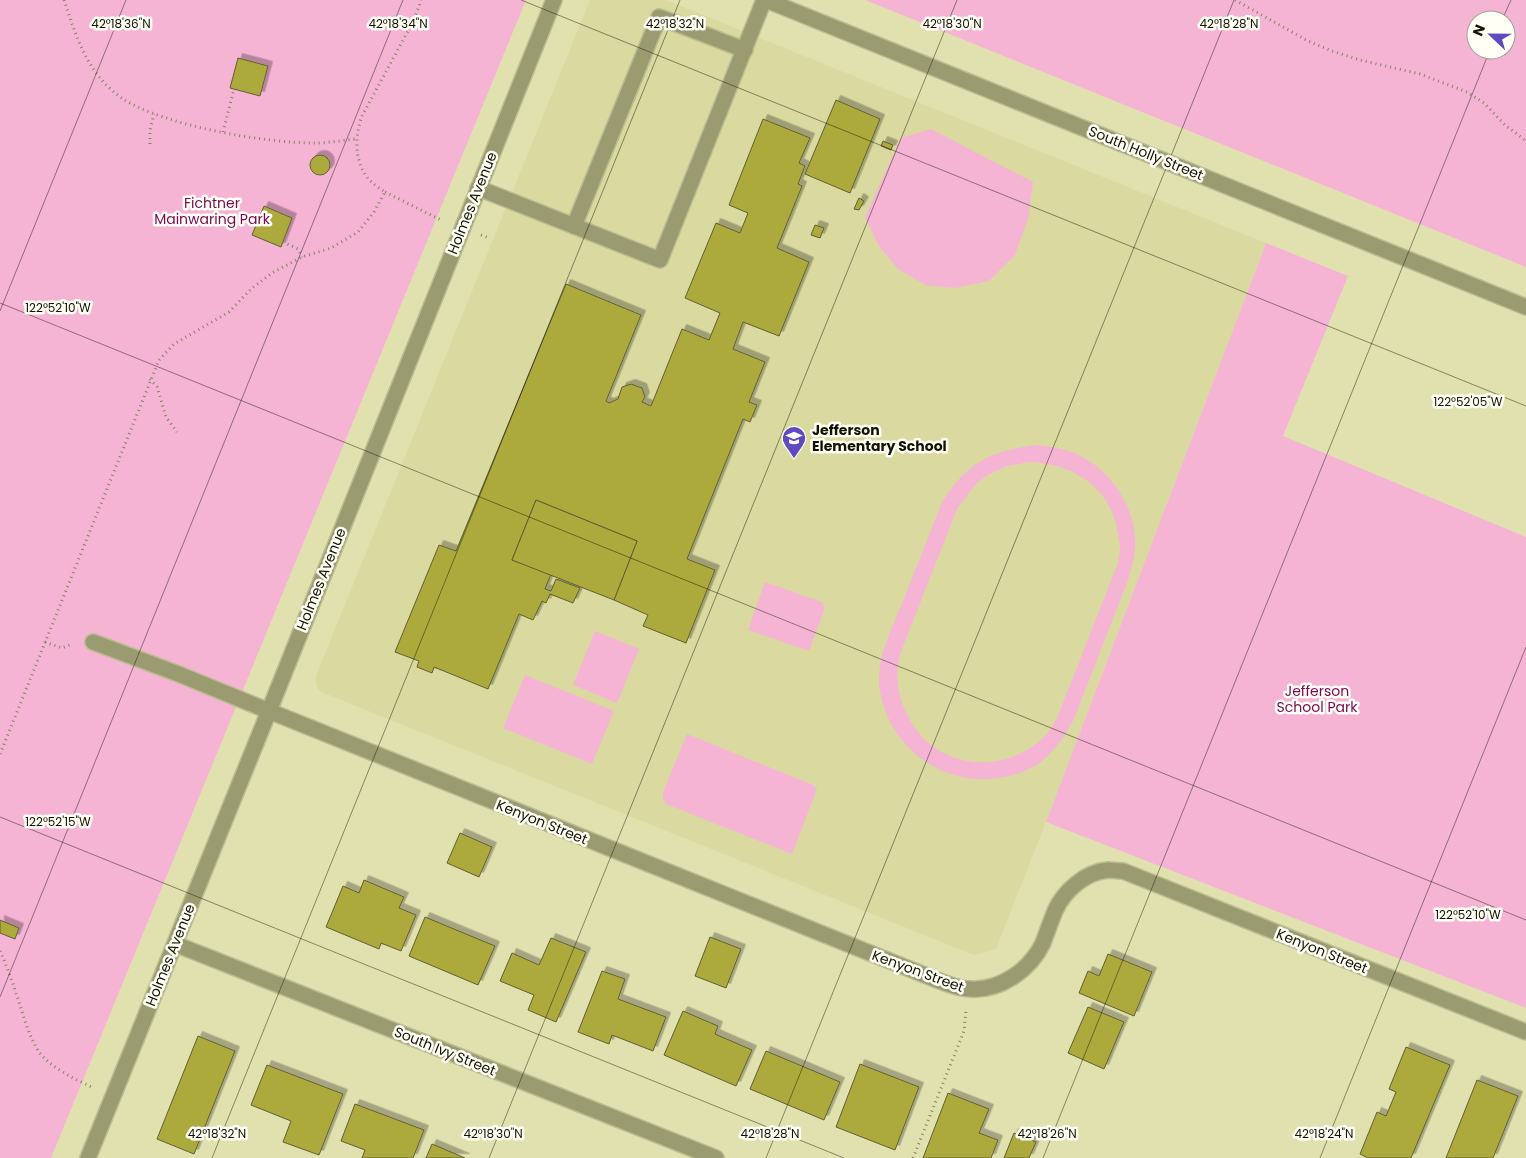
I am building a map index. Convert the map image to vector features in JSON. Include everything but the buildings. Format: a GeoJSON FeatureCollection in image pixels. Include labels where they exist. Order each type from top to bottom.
{"type":"FeatureCollection","features":[{"type":"Feature","properties":{"kind":"street","name":"Holmes Avenue"},"geometry":{"type":"LineString","coordinates":[[88,1158],[554,0]]}},
{"type":"Feature","properties":{"kind":"street"},"geometry":{"type":"LineString","coordinates":[[478,188],[660,260],[765,0]]}},
{"type":"Feature","properties":{"kind":"street","name":"South Holly Street"},"geometry":{"type":"LineString","coordinates":[[765,0],[1526,307]]}},
{"type":"Feature","properties":{"kind":"street"},"geometry":{"type":"LineString","coordinates":[[574,226],[659,17],[745,50]]}},
{"type":"Feature","properties":{"kind":"street","name":"Kenyon Street"},"geometry":{"type":"LineString","coordinates":[[93,642],[176,673],[918,973],[967,989],[993,987],[1010,979],[1023,969],[1033,959],[1042,944],[1062,898],[1075,884],[1106,870],[1123,871],[1526,1032]]}},
{"type":"Feature","properties":{"kind":"street","name":"South Ivy Street"},"geometry":{"type":"LineString","coordinates":[[174,944],[716,1158]]}},
{"type":"Feature","properties":{"kind":"path"},"geometry":{"type":"LineString","coordinates":[[64,0],[78,39],[88,60],[101,79],[123,99],[154,114],[223,132],[270,139],[315,143],[357,139]]}},
{"type":"Feature","properties":{"kind":"path"},"geometry":{"type":"LineString","coordinates":[[421,0],[409,29],[362,116],[357,130],[359,162],[366,177],[385,192],[435,218],[489,238]]}},
{"type":"Feature","properties":{"kind":"path"},"geometry":{"type":"LineString","coordinates":[[1235,0],[1308,41],[1332,51],[1360,60],[1420,74],[1467,92],[1484,103],[1505,125],[1526,141]]}},
{"type":"Feature","properties":{"kind":"path"},"geometry":{"type":"LineString","coordinates":[[223,132],[234,89]]}},
{"type":"Feature","properties":{"kind":"path"},"geometry":{"type":"LineString","coordinates":[[150,144],[150,130],[154,114]]}},
{"type":"Feature","properties":{"kind":"path"},"geometry":{"type":"LineString","coordinates":[[0,754],[159,360],[174,344],[230,312],[251,289],[272,273],[302,257],[331,248],[358,232],[374,212],[385,192]]}},
{"type":"Feature","properties":{"kind":"path"},"geometry":{"type":"LineString","coordinates":[[283,242],[298,249],[302,257]]}},
{"type":"Feature","properties":{"kind":"path"},"geometry":{"type":"LineString","coordinates":[[150,379],[158,387],[166,417],[177,432]]}},
{"type":"Feature","properties":{"kind":"path"},"geometry":{"type":"LineString","coordinates":[[45,642],[62,648],[84,639],[93,642]]}},
{"type":"Feature","properties":{"kind":"path"},"geometry":{"type":"LineString","coordinates":[[0,951],[8,969],[28,1030],[40,1053],[60,1071],[78,1081],[113,1095]]}},
{"type":"Feature","properties":{"kind":"path"},"geometry":{"type":"LineString","coordinates":[[913,1158],[964,1031],[967,989]]}},
{"type":"Feature","properties":{"kind":"shaded area","name":"Jefferson Elementary School"},"geometry":{"type":"Polygon","coordinates":[[[590,0],[666,0],[1266,243],[996,949],[974,955],[318,689],[316,676],[590,0]]]}},
{"type":"Feature","properties":{"kind":"green space","name":"Fichtner Mainwaring Park"},"geometry":{"type":"Polygon","coordinates":[[[0,0],[526,0],[51,1158],[0,1158],[0,0]]]}},
{"type":"Feature","properties":{"kind":"green space"},"geometry":{"type":"Polygon","coordinates":[[[865,0],[1526,0],[1526,267],[865,0]]]}},
{"type":"Feature","properties":{"kind":"green space"},"geometry":{"type":"Polygon","coordinates":[[[931,129],[1033,182],[1028,219],[1015,255],[989,281],[955,288],[925,285],[898,269],[879,246],[865,217],[901,138],[931,129]]]}},
{"type":"Feature","properties":{"kind":"green space","name":"Jefferson School Park"},"geometry":{"type":"Polygon","coordinates":[[[1266,243],[1348,276],[1283,436],[1526,537],[1526,1008],[1046,822],[1266,243]]]}},
{"type":"Feature","properties":{"kind":"green space"},"geometry":{"type":"Polygon","coordinates":[[[1036,445],[1067,451],[1084,458],[1106,475],[1123,498],[1129,511],[1135,538],[1134,554],[1128,580],[1074,719],[1060,741],[1050,754],[1037,765],[1008,777],[986,779],[964,777],[944,771],[925,761],[908,747],[895,730],[885,710],[880,692],[881,659],[942,502],[951,488],[981,461],[993,455],[1036,445]],[[1030,462],[1007,466],[988,475],[977,483],[958,507],[900,654],[897,675],[900,696],[916,730],[931,745],[948,755],[967,761],[987,762],[1007,759],[1026,750],[1048,733],[1057,718],[1118,563],[1120,544],[1116,524],[1104,497],[1084,478],[1059,467],[1030,462]]]}},
{"type":"Feature","properties":{"kind":"green space"},"geometry":{"type":"Polygon","coordinates":[[[765,582],[822,602],[825,608],[809,651],[748,630],[765,582]]]}},
{"type":"Feature","properties":{"kind":"green space"},"geometry":{"type":"Polygon","coordinates":[[[595,631],[639,649],[617,703],[573,685],[595,631]]]}},
{"type":"Feature","properties":{"kind":"green space"},"geometry":{"type":"Polygon","coordinates":[[[525,675],[614,711],[592,764],[503,728],[525,675]]]}},
{"type":"Feature","properties":{"kind":"green space"},"geometry":{"type":"Polygon","coordinates":[[[687,734],[813,785],[817,789],[792,854],[666,804],[663,799],[663,792],[687,734]]]}},
{"type":"Feature","properties":{"kind":"place","name":"Jefferson Elementary School"},"geometry":{"type":"Point","coordinates":[794,459]}}]}
